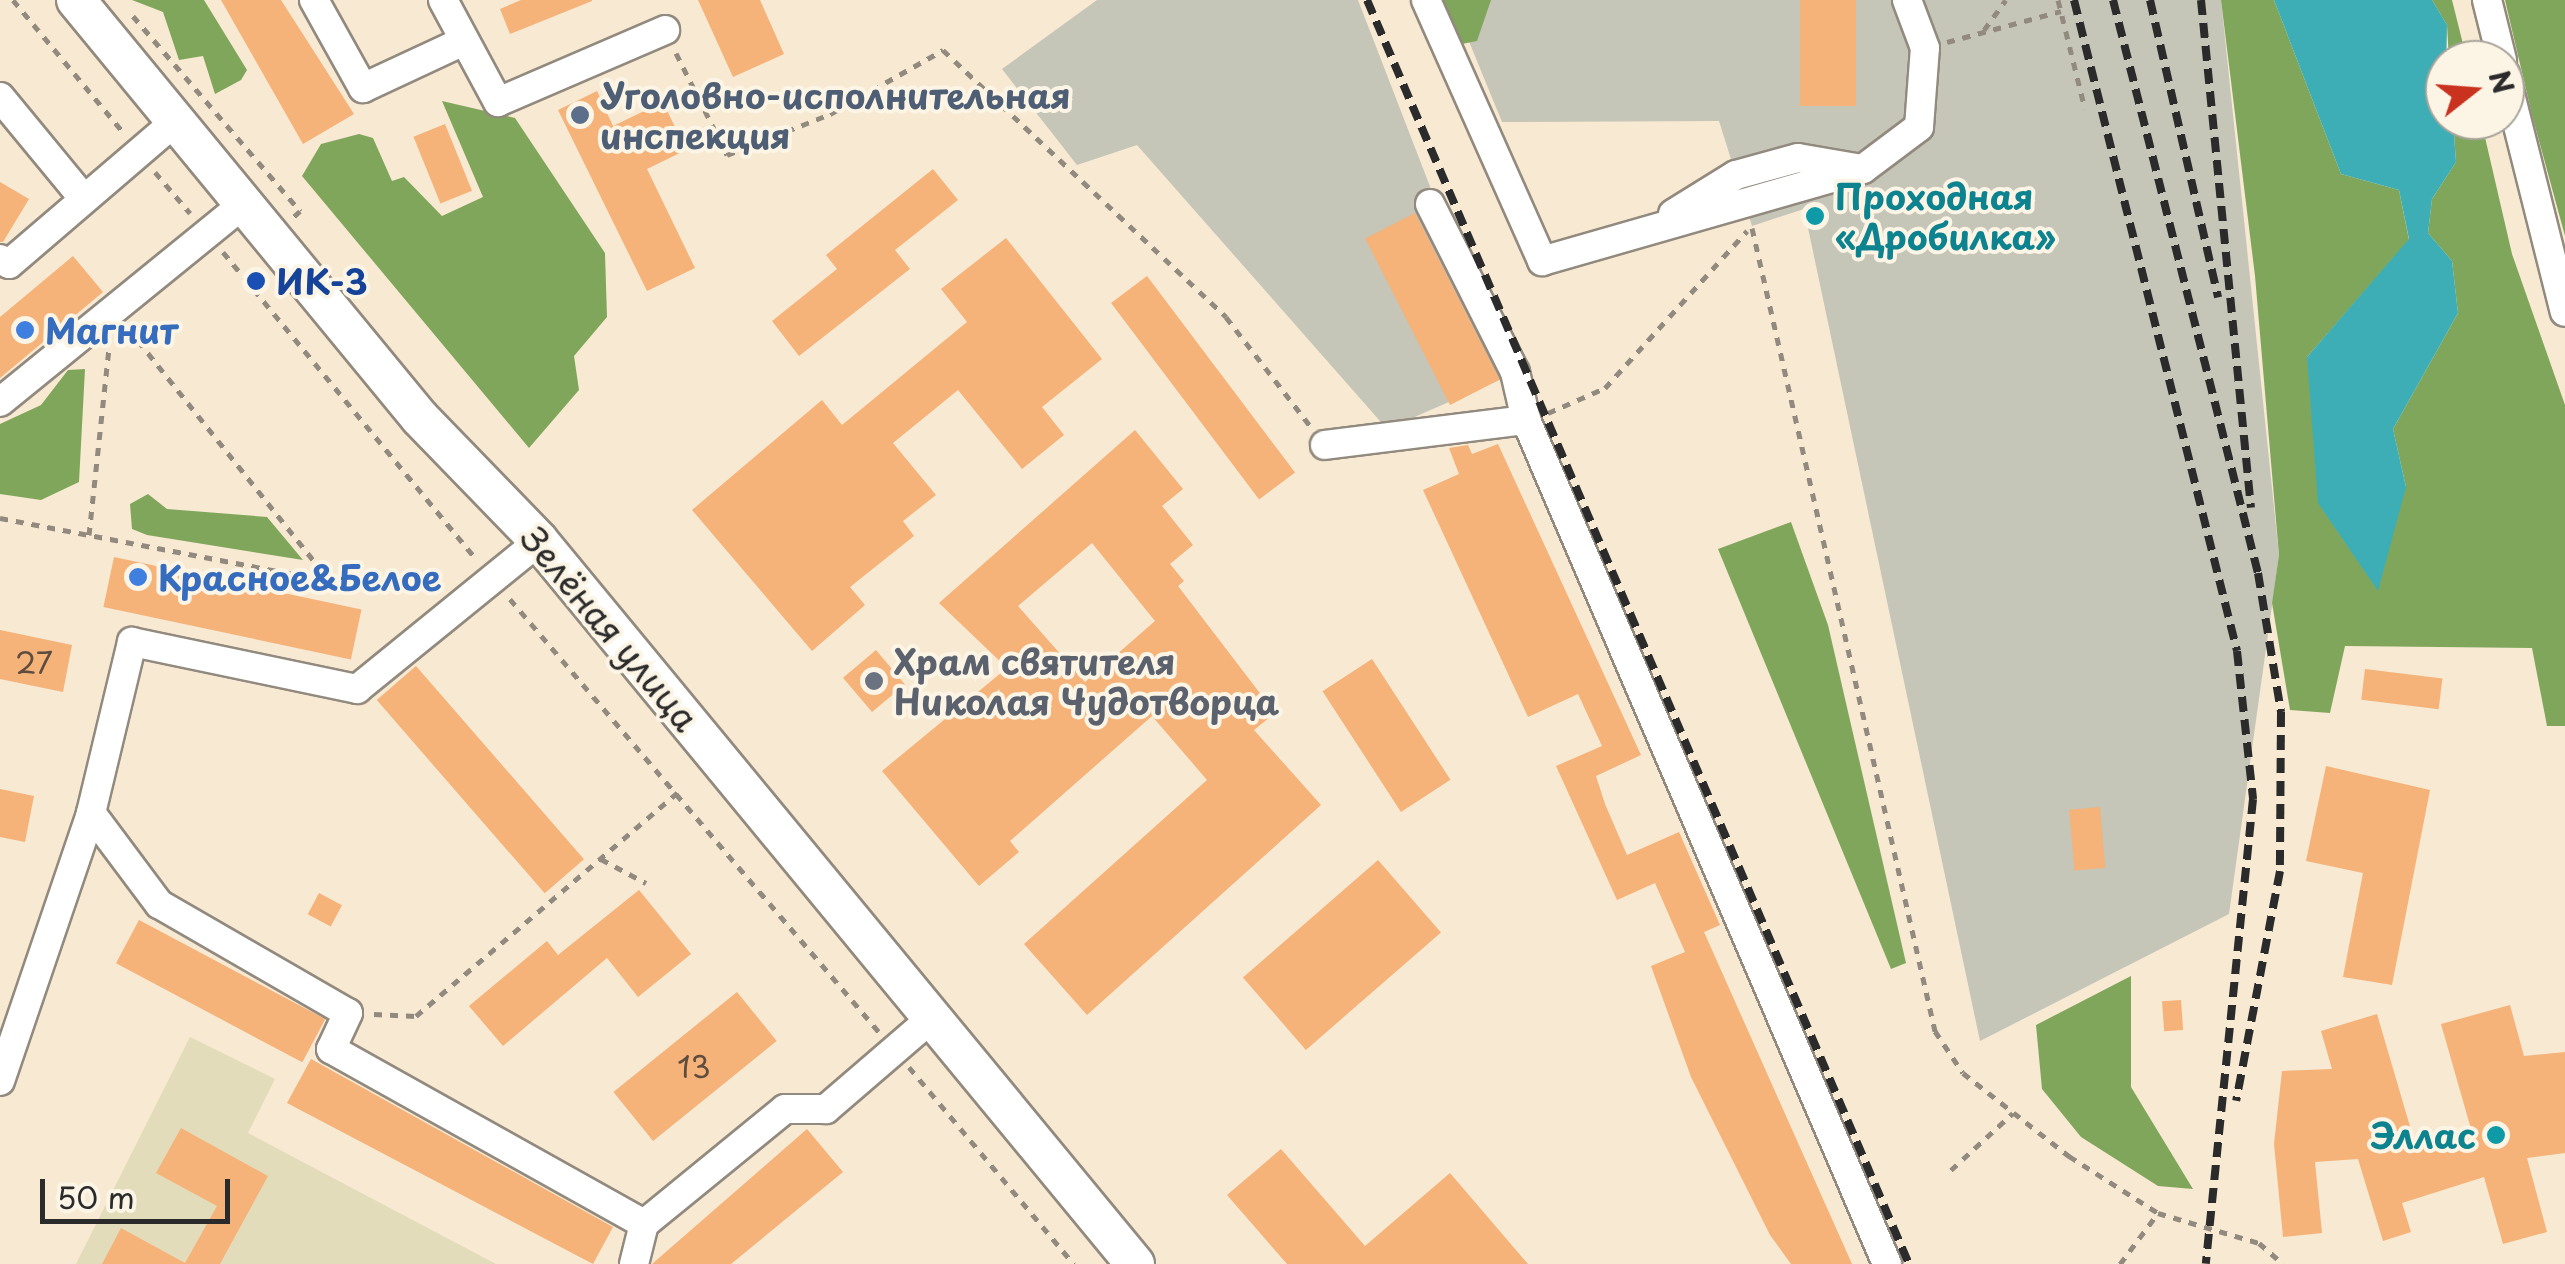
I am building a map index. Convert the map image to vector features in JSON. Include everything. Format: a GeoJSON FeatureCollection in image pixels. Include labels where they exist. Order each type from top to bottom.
{"type":"FeatureCollection","features":[{"type":"Feature","properties":{"kind":"main road","name":"Зелёная улица"},"geometry":{"type":"LineString","coordinates":[[76,0],[420,418],[540,541],[1135,1264]]}},
{"type":"Feature","properties":{"kind":"street"},"geometry":{"type":"LineString","coordinates":[[314,0],[363,88],[464,41]]}},
{"type":"Feature","properties":{"kind":"street"},"geometry":{"type":"LineString","coordinates":[[443,0],[498,102],[664,30]]}},
{"type":"Feature","properties":{"kind":"street"},"geometry":{"type":"LineString","coordinates":[[1426,0],[1542,261],[1864,169],[1919,127],[1925,48],[1907,0]]}},
{"type":"Feature","properties":{"kind":"street"},"geometry":{"type":"LineString","coordinates":[[2487,0],[2497,40]]}},
{"type":"Feature","properties":{"kind":"street"},"geometry":{"type":"LineString","coordinates":[[0,96],[84,199]]}},
{"type":"Feature","properties":{"kind":"street"},"geometry":{"type":"LineString","coordinates":[[3,264],[176,121]]}},
{"type":"Feature","properties":{"kind":"street"},"geometry":{"type":"LineString","coordinates":[[2522,140],[2565,312]]}},
{"type":"Feature","properties":{"kind":"street"},"geometry":{"type":"LineString","coordinates":[[0,402],[245,203]]}},
{"type":"Feature","properties":{"kind":"street"},"geometry":{"type":"LineString","coordinates":[[1430,204],[1515,372],[1526,420],[1887,1264]]}},
{"type":"Feature","properties":{"kind":"street"},"geometry":{"type":"LineString","coordinates":[[1325,445],[1526,420]]}},
{"type":"Feature","properties":{"kind":"street"},"geometry":{"type":"LineString","coordinates":[[0,1081],[92,813],[132,642],[356,689],[540,541]]}},
{"type":"Feature","properties":{"kind":"street"},"geometry":{"type":"LineString","coordinates":[[92,813],[159,904],[348,1013],[331,1049],[644,1224]]}},
{"type":"Feature","properties":{"kind":"street"},"geometry":{"type":"LineString","coordinates":[[634,1264],[644,1224],[785,1109],[826,1109],[933,1017]]}},
{"type":"Feature","properties":{"kind":"path"},"geometry":{"type":"LineString","coordinates":[[13,0],[494,581],[678,792],[1074,1264]]}},
{"type":"Feature","properties":{"kind":"path"},"geometry":{"type":"LineString","coordinates":[[119,0],[300,211]]}},
{"type":"Feature","properties":{"kind":"path"},"geometry":{"type":"LineString","coordinates":[[1982,32],[2006,0]]}},
{"type":"Feature","properties":{"kind":"path"},"geometry":{"type":"LineString","coordinates":[[2058,0],[2086,108]]}},
{"type":"Feature","properties":{"kind":"path"},"geometry":{"type":"LineString","coordinates":[[1925,48],[2062,11]]}},
{"type":"Feature","properties":{"kind":"path"},"geometry":{"type":"LineString","coordinates":[[686,74],[726,155],[830,114],[943,50],[1226,317],[1325,445]]}},
{"type":"Feature","properties":{"kind":"path"},"geometry":{"type":"LineString","coordinates":[[1557,410],[1592,395],[1752,226],[1788,353],[1935,1031],[1963,1074],[2158,1213],[2258,1243],[2283,1264]]}},
{"type":"Feature","properties":{"kind":"path"},"geometry":{"type":"LineString","coordinates":[[89,535],[113,310]]}},
{"type":"Feature","properties":{"kind":"path"},"geometry":{"type":"LineString","coordinates":[[0,518],[328,580],[113,310]]}},
{"type":"Feature","properties":{"kind":"path"},"geometry":{"type":"LineString","coordinates":[[348,1013],[416,1016],[678,792]]}},
{"type":"Feature","properties":{"kind":"path"},"geometry":{"type":"LineString","coordinates":[[601,859],[646,883]]}},
{"type":"Feature","properties":{"kind":"path"},"geometry":{"type":"LineString","coordinates":[[1951,1170],[2014,1112]]}},
{"type":"Feature","properties":{"kind":"path"},"geometry":{"type":"LineString","coordinates":[[2120,1264],[2158,1213]]}},
{"type":"Feature","properties":{"kind":"shaded area"},"geometry":{"type":"Polygon","coordinates":[[[1097,0],[1358,0],[1504,378],[1387,429],[1137,145],[1077,165],[1002,69],[1097,0]]]}},
{"type":"Feature","properties":{"kind":"shaded area"},"geometry":{"type":"Polygon","coordinates":[[[1452,0],[2221,0],[2279,555],[2229,914],[1980,1041],[1804,209],[1752,226],[1719,121],[1502,122],[1452,0]]]}},
{"type":"Feature","properties":{"kind":"shaded area"},"geometry":{"type":"Polygon","coordinates":[[[190,1037],[275,1079],[248,1133],[496,1264],[76,1264],[190,1037]]]}},
{"type":"Feature","properties":{"kind":"green space"},"geometry":{"type":"Polygon","coordinates":[[[132,0],[204,0],[247,70],[241,80],[215,94],[203,56],[179,60],[163,12],[132,0]]]}},
{"type":"Feature","properties":{"kind":"green space"},"geometry":{"type":"Polygon","coordinates":[[[1443,0],[1491,0],[1477,41],[1462,44],[1443,0]]]}},
{"type":"Feature","properties":{"kind":"green space"},"geometry":{"type":"Polygon","coordinates":[[[2221,0],[2274,0],[2341,174],[2399,190],[2409,240],[2307,357],[2406,487],[2393,429],[2458,313],[2452,261],[2428,233],[2432,199],[2456,162],[2454,140],[2486,140],[2512,254],[2565,405],[2565,726],[2547,726],[2532,648],[2345,646],[2330,713],[2290,710],[2272,603],[2279,555],[2255,276],[2221,0]]]}},
{"type":"Feature","properties":{"kind":"green space"},"geometry":{"type":"Polygon","coordinates":[[[2432,0],[2452,0],[2462,40],[2448,40],[2447,25],[2432,0]]]}},
{"type":"Feature","properties":{"kind":"green space"},"geometry":{"type":"Polygon","coordinates":[[[2505,0],[2565,0],[2565,236],[2525,85],[2525,40],[2514,40],[2505,0]]]}},
{"type":"Feature","properties":{"kind":"green space"},"geometry":{"type":"Polygon","coordinates":[[[442,101],[515,118],[605,253],[607,317],[574,356],[579,390],[529,448],[302,176],[321,144],[359,134],[373,138],[392,181],[404,177],[442,216],[483,197],[442,101]]]}},
{"type":"Feature","properties":{"kind":"green space"},"geometry":{"type":"Polygon","coordinates":[[[85,369],[79,482],[41,500],[0,494],[0,424],[41,405],[68,370],[85,369]]]}},
{"type":"Feature","properties":{"kind":"green space"},"geometry":{"type":"Polygon","coordinates":[[[148,494],[167,509],[267,517],[303,560],[147,535],[132,529],[130,504],[148,494]]]}},
{"type":"Feature","properties":{"kind":"green space"},"geometry":{"type":"Polygon","coordinates":[[[1791,522],[1828,625],[1906,963],[1891,969],[1718,549],[1791,522]]]}},
{"type":"Feature","properties":{"kind":"green space"},"geometry":{"type":"Polygon","coordinates":[[[2131,976],[2131,1087],[2193,1189],[2158,1186],[2081,1137],[2042,1089],[2036,1025],[2131,976]]]}},
{"type":"Feature","properties":{"kind":"water"},"geometry":{"type":"Polygon","coordinates":[[[2274,0],[2432,0],[2447,25],[2447,40],[2425,40],[2425,140],[2454,140],[2456,162],[2432,199],[2428,233],[2452,261],[2458,313],[2393,429],[2406,487],[2378,591],[2318,503],[2307,357],[2409,239],[2399,190],[2341,174],[2274,0]]]}},
{"type":"Feature","properties":{"kind":"building"},"geometry":{"type":"Polygon","coordinates":[[[221,0],[281,0],[354,114],[303,144],[221,0]]]}},
{"type":"Feature","properties":{"kind":"building"},"geometry":{"type":"Polygon","coordinates":[[[521,0],[592,1],[510,34],[500,9],[521,0]]]}},
{"type":"Feature","properties":{"kind":"building"},"geometry":{"type":"Polygon","coordinates":[[[698,0],[760,0],[784,54],[733,77],[698,0]]]}},
{"type":"Feature","properties":{"kind":"building"},"geometry":{"type":"Polygon","coordinates":[[[1800,0],[1856,0],[1856,106],[1800,106],[1800,0]]]}},
{"type":"Feature","properties":{"kind":"building"},"geometry":{"type":"Polygon","coordinates":[[[597,91],[613,126],[663,102],[686,150],[647,169],[695,268],[647,291],[558,110],[597,91]]]}},
{"type":"Feature","properties":{"kind":"building"},"geometry":{"type":"Polygon","coordinates":[[[445,124],[472,191],[440,203],[413,137],[445,124]]]}},
{"type":"Feature","properties":{"kind":"building"},"geometry":{"type":"Polygon","coordinates":[[[933,169],[958,200],[895,250],[910,269],[799,356],[772,321],[837,269],[826,255],[933,169]]]}},
{"type":"Feature","properties":{"kind":"building"},"geometry":{"type":"Polygon","coordinates":[[[0,182],[29,199],[3,242],[0,242],[0,182]]]}},
{"type":"Feature","properties":{"kind":"building"},"geometry":{"type":"Polygon","coordinates":[[[1415,213],[1500,380],[1450,405],[1365,238],[1415,213]]]}},
{"type":"Feature","properties":{"kind":"building"},"geometry":{"type":"Polygon","coordinates":[[[1006,238],[1102,359],[1042,407],[1064,435],[1022,469],[958,390],[893,443],[936,495],[903,521],[914,536],[850,587],[865,605],[812,651],[692,510],[822,400],[842,425],[967,322],[941,289],[1006,238]]]}},
{"type":"Feature","properties":{"kind":"building"},"geometry":{"type":"Polygon","coordinates":[[[73,256],[103,292],[0,378],[0,317],[73,256]]]}},
{"type":"Feature","properties":{"kind":"building"},"geometry":{"type":"Polygon","coordinates":[[[1147,276],[1295,472],[1259,500],[1111,303],[1147,276]]]}},
{"type":"Feature","properties":{"kind":"building"},"geometry":{"type":"Polygon","coordinates":[[[1135,430],[1183,489],[1162,506],[1193,545],[1170,564],[1184,581],[1178,586],[1275,713],[1254,730],[1321,805],[1087,1015],[1024,944],[1207,780],[1152,716],[1010,841],[1019,852],[979,886],[882,771],[1007,668],[939,603],[1135,430]],[[1092,543],[1018,606],[1085,682],[1155,621],[1092,543]]]}},
{"type":"Feature","properties":{"kind":"building"},"geometry":{"type":"Polygon","coordinates":[[[1498,444],[1641,755],[1596,776],[1627,855],[1679,832],[1720,925],[1704,932],[1852,1264],[1791,1264],[1770,1235],[1691,1077],[1651,966],[1685,952],[1655,883],[1617,900],[1556,766],[1602,746],[1578,694],[1528,717],[1423,490],[1459,474],[1449,448],[1468,445],[1472,454],[1498,444]]]}},
{"type":"Feature","properties":{"kind":"building"},"geometry":{"type":"Polygon","coordinates":[[[114,557],[361,610],[351,659],[103,607],[114,557]]]}},
{"type":"Feature","properties":{"kind":"building"},"geometry":{"type":"Polygon","coordinates":[[[0,630],[72,645],[63,692],[0,679],[0,630]]]}},
{"type":"Feature","properties":{"kind":"building","name":"Храм святителя Николая Чудотворца"},"geometry":{"type":"Polygon","coordinates":[[[876,650],[905,684],[872,712],[843,678],[876,650]]]}},
{"type":"Feature","properties":{"kind":"building"},"geometry":{"type":"Polygon","coordinates":[[[1372,659],[1450,780],[1401,812],[1323,691],[1372,659]]]}},
{"type":"Feature","properties":{"kind":"building"},"geometry":{"type":"Polygon","coordinates":[[[416,666],[584,859],[545,893],[377,700],[416,666]]]}},
{"type":"Feature","properties":{"kind":"building"},"geometry":{"type":"Polygon","coordinates":[[[2365,669],[2442,679],[2439,709],[2361,700],[2365,669]]]}},
{"type":"Feature","properties":{"kind":"building"},"geometry":{"type":"Polygon","coordinates":[[[2326,766],[2430,790],[2392,985],[2343,977],[2363,873],[2306,861],[2326,766]]]}},
{"type":"Feature","properties":{"kind":"building"},"geometry":{"type":"Polygon","coordinates":[[[0,789],[34,796],[25,842],[0,837],[0,789]]]}},
{"type":"Feature","properties":{"kind":"building"},"geometry":{"type":"Polygon","coordinates":[[[2100,807],[2105,868],[2074,870],[2069,810],[2100,807]]]}},
{"type":"Feature","properties":{"kind":"building"},"geometry":{"type":"Polygon","coordinates":[[[1378,860],[1441,932],[1306,1050],[1243,977],[1378,860]]]}},
{"type":"Feature","properties":{"kind":"building"},"geometry":{"type":"Polygon","coordinates":[[[639,890],[691,954],[638,997],[607,958],[503,1046],[469,1006],[547,941],[558,955],[639,890]]]}},
{"type":"Feature","properties":{"kind":"building"},"geometry":{"type":"Polygon","coordinates":[[[319,893],[342,905],[331,926],[308,914],[319,893]]]}},
{"type":"Feature","properties":{"kind":"building"},"geometry":{"type":"Polygon","coordinates":[[[139,920],[325,1019],[302,1062],[116,963],[139,920]]]}},
{"type":"Feature","properties":{"kind":"building"},"geometry":{"type":"Polygon","coordinates":[[[737,992],[777,1041],[653,1141],[613,1092],[737,992]]]}},
{"type":"Feature","properties":{"kind":"building"},"geometry":{"type":"Polygon","coordinates":[[[2181,1000],[2183,1030],[2164,1031],[2162,1001],[2181,1000]]]}},
{"type":"Feature","properties":{"kind":"building"},"geometry":{"type":"Polygon","coordinates":[[[2510,1005],[2524,1056],[2565,1052],[2565,1153],[2527,1158],[2547,1232],[2503,1244],[2484,1177],[2402,1203],[2411,1232],[2383,1241],[2358,1159],[2315,1162],[2322,1233],[2283,1237],[2274,1144],[2282,1071],[2332,1069],[2321,1031],[2377,1014],[2416,1147],[2471,1129],[2441,1024],[2510,1005]]]}},
{"type":"Feature","properties":{"kind":"building"},"geometry":{"type":"Polygon","coordinates":[[[311,1059],[613,1227],[593,1264],[287,1103],[311,1059]]]}},
{"type":"Feature","properties":{"kind":"building"},"geometry":{"type":"Polygon","coordinates":[[[181,1128],[268,1176],[220,1264],[102,1264],[121,1228],[185,1263],[217,1206],[156,1173],[181,1128]]]}},
{"type":"Feature","properties":{"kind":"building"},"geometry":{"type":"Polygon","coordinates":[[[807,1129],[843,1172],[731,1264],[652,1264],[807,1129]]]}},
{"type":"Feature","properties":{"kind":"building"},"geometry":{"type":"Polygon","coordinates":[[[1281,1149],[1365,1246],[1450,1173],[1528,1264],[1287,1264],[1227,1195],[1281,1149]]]}},
{"type":"Feature","properties":{"kind":"railway"},"geometry":{"type":"LineString","coordinates":[[1367,0],[1909,1264]]}},
{"type":"Feature","properties":{"kind":"railway"},"geometry":{"type":"LineString","coordinates":[[2074,0],[2237,651],[2253,799],[2206,1264]]}},
{"type":"Feature","properties":{"kind":"railway"},"geometry":{"type":"LineString","coordinates":[[2113,0],[2258,573],[2281,712],[2280,871],[2236,1101]]}},
{"type":"Feature","properties":{"kind":"railway"},"geometry":{"type":"LineString","coordinates":[[2150,0],[2218,297]]}},
{"type":"Feature","properties":{"kind":"railway"},"geometry":{"type":"LineString","coordinates":[[2201,0],[2251,508]]}},
{"type":"Feature","properties":{"kind":"place","name":"Уголовно-исполнительная инспекция"},"geometry":{"type":"Point","coordinates":[580,115]}},
{"type":"Feature","properties":{"kind":"place","name":"Проходная «Дробилка»"},"geometry":{"type":"Point","coordinates":[1815,216]}},
{"type":"Feature","properties":{"kind":"place","name":"ИК-3"},"geometry":{"type":"Point","coordinates":[256,281]}},
{"type":"Feature","properties":{"kind":"place","name":"Магнит"},"geometry":{"type":"Point","coordinates":[25,330]}},
{"type":"Feature","properties":{"kind":"place","name":"Красное&Белое"},"geometry":{"type":"Point","coordinates":[138,577]}},
{"type":"Feature","properties":{"kind":"place","name":"Храм святителя Николая Чудотворца"},"geometry":{"type":"Point","coordinates":[874,681]}},
{"type":"Feature","properties":{"kind":"place","name":"Эллас"},"geometry":{"type":"Point","coordinates":[2496,1135]}}]}
